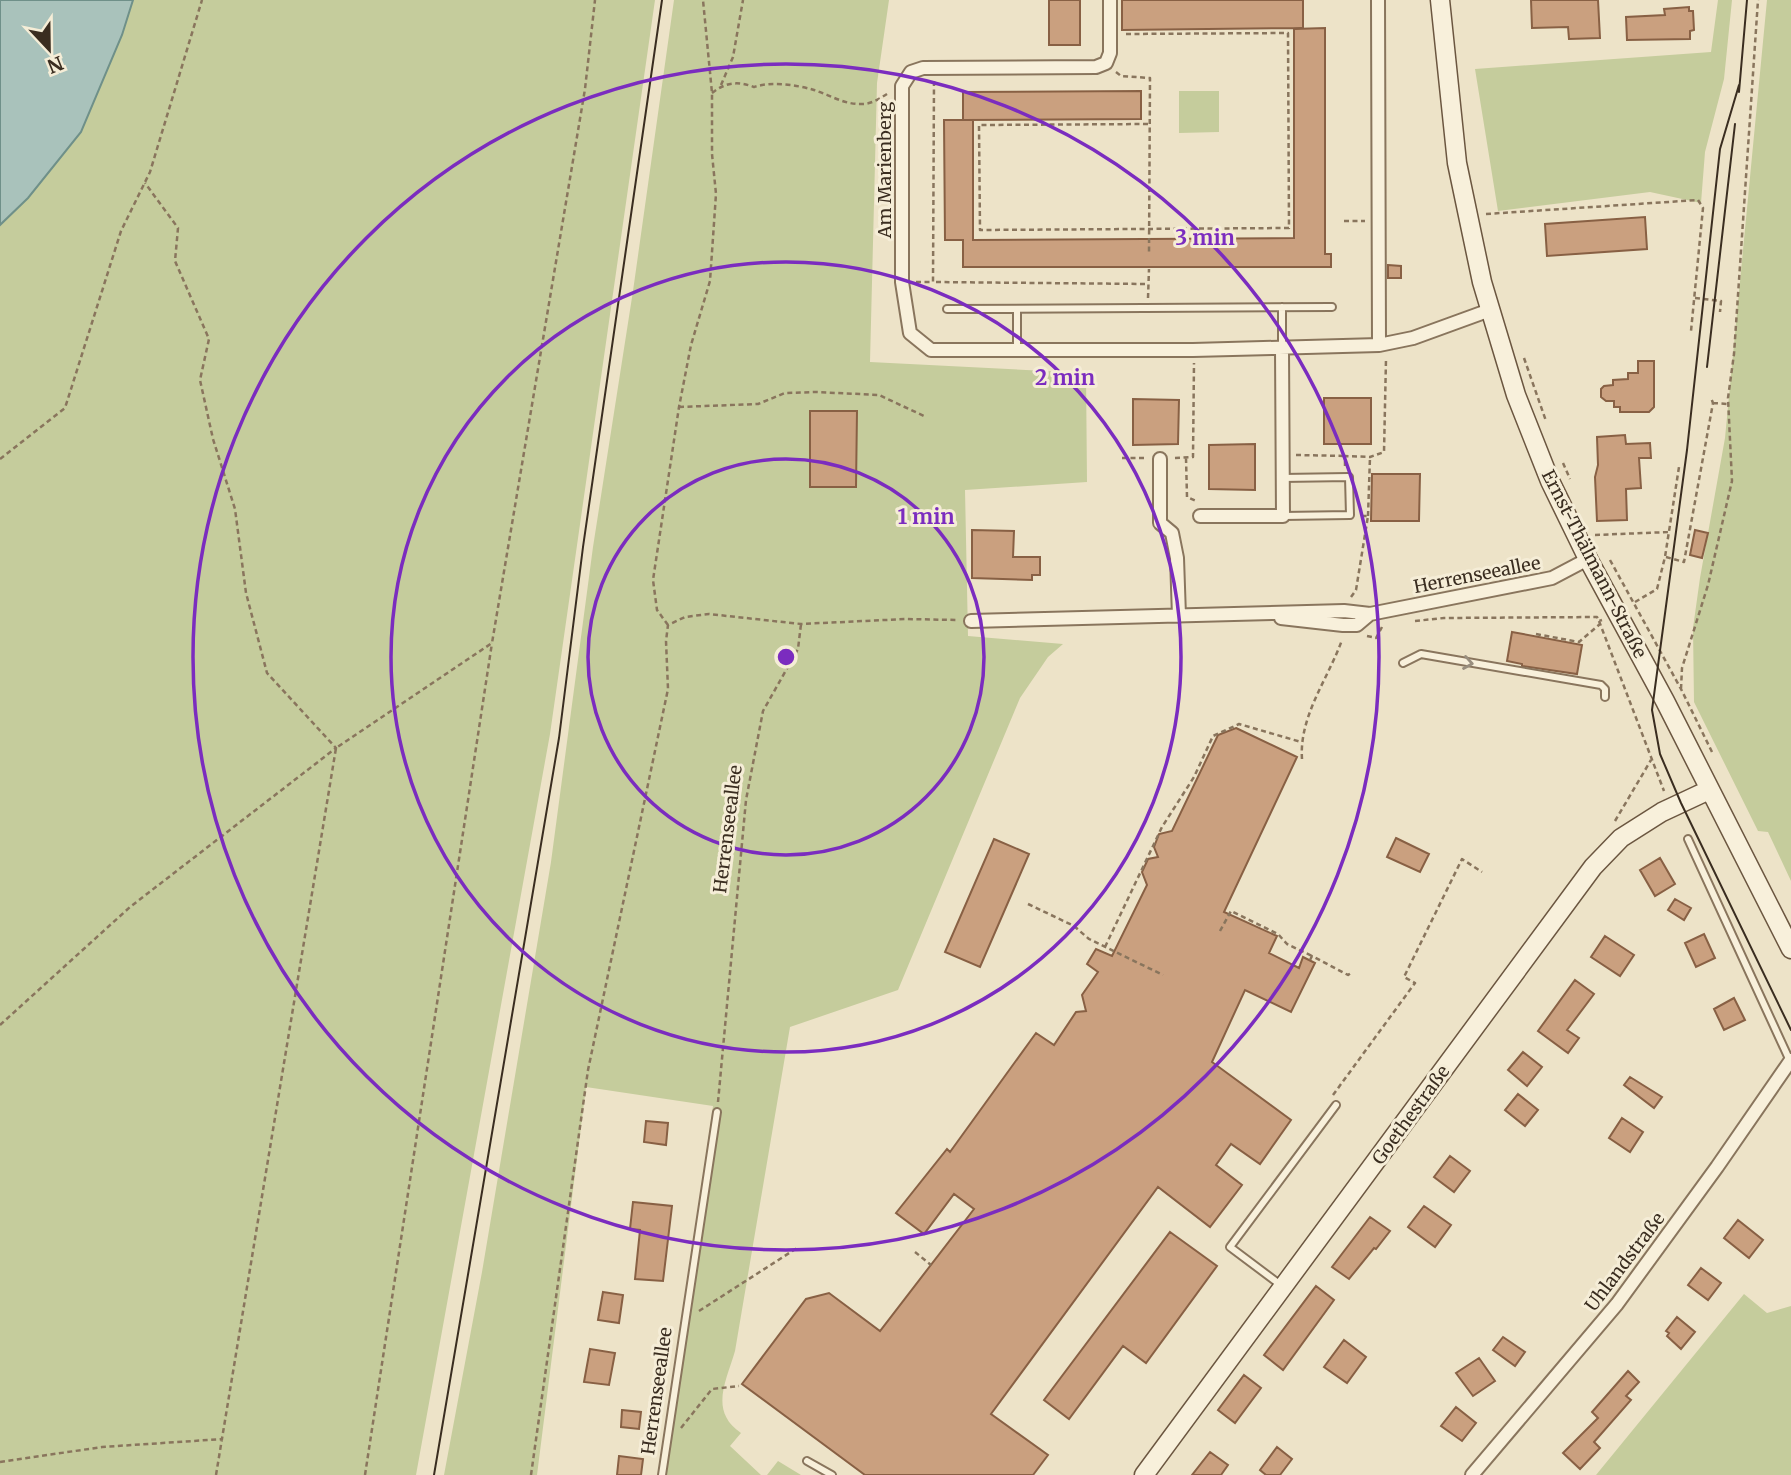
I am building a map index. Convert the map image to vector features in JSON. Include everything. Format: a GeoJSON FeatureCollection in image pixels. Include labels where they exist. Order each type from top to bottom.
{"type":"FeatureCollection","features":[{"type":"Feature","properties":{"kind":"main road","name":"Ernst-Thälmann-Straße"},"geometry":{"type":"LineString","coordinates":[[1440,0],[1457,163],[1490,310],[1516,395],[1550,481],[1588,559],[1655,680],[1791,949]]}},
{"type":"Feature","properties":{"kind":"main road","name":"Goethestraße"},"geometry":{"type":"LineString","coordinates":[[1144,1475],[1593,867],[1622,838],[1672,807],[1709,790]]}},
{"type":"Feature","properties":{"kind":"street"},"geometry":{"type":"LineString","coordinates":[[1105,64],[1110,53],[1110,0]]}},
{"type":"Feature","properties":{"kind":"street"},"geometry":{"type":"LineString","coordinates":[[1378,0],[1382,350]]}},
{"type":"Feature","properties":{"kind":"street","name":"Am Marienberg"},"geometry":{"type":"LineString","coordinates":[[1105,64],[1096,67],[934,67],[911,72],[902,86],[902,282],[910,333],[931,350],[1382,350],[1490,310]]}},
{"type":"Feature","properties":{"kind":"street"},"geometry":{"type":"LineString","coordinates":[[1199,516],[1283,516],[1282,349]]}},
{"type":"Feature","properties":{"kind":"street"},"geometry":{"type":"LineString","coordinates":[[1160,459],[1160,523],[1172,533],[1177,558],[1180,615]]}},
{"type":"Feature","properties":{"kind":"street","name":"Herrenseeallee"},"geometry":{"type":"LineString","coordinates":[[971,621],[1344,611],[1370,614],[1552,578],[1588,559]]}},
{"type":"Feature","properties":{"kind":"street","name":"Herrenseeallee"},"geometry":{"type":"LineString","coordinates":[[1232,614],[1357,625],[1370,614]]}},
{"type":"Feature","properties":{"kind":"street","name":"Uhlandstraße"},"geometry":{"type":"LineString","coordinates":[[1472,1475],[1617,1304],[1791,1061]]}},
{"type":"Feature","properties":{"kind":"lane"},"geometry":{"type":"LineString","coordinates":[[1282,307],[1282,349]]}},
{"type":"Feature","properties":{"kind":"lane"},"geometry":{"type":"LineString","coordinates":[[947,309],[1332,307]]}},
{"type":"Feature","properties":{"kind":"lane"},"geometry":{"type":"LineString","coordinates":[[1017,310],[1017,352]]}},
{"type":"Feature","properties":{"kind":"lane"},"geometry":{"type":"LineString","coordinates":[[1282,478],[1349,477],[1350,515],[1283,516]]}},
{"type":"Feature","properties":{"kind":"lane"},"geometry":{"type":"LineString","coordinates":[[1403,663],[1420,654],[1601,685],[1605,689],[1605,697]]}},
{"type":"Feature","properties":{"kind":"lane"},"geometry":{"type":"LineString","coordinates":[[1688,839],[1791,1061]]}},
{"type":"Feature","properties":{"kind":"lane"},"geometry":{"type":"LineString","coordinates":[[1283,1287],[1230,1247],[1336,1105]]}},
{"type":"Feature","properties":{"kind":"lane","name":"Herrenseeallee"},"geometry":{"type":"LineString","coordinates":[[662,1475],[717,1112]]}},
{"type":"Feature","properties":{"kind":"lane"},"geometry":{"type":"LineString","coordinates":[[807,1461],[832,1475]]}},
{"type":"Feature","properties":{"kind":"path"},"geometry":{"type":"LineString","coordinates":[[0,459],[65,408],[121,231],[150,172],[202,0]]}},
{"type":"Feature","properties":{"kind":"path"},"geometry":{"type":"LineString","coordinates":[[365,1475],[492,643],[585,89],[595,0]]}},
{"type":"Feature","properties":{"kind":"path"},"geometry":{"type":"LineString","coordinates":[[531,1475],[588,1070],[668,689],[668,625],[657,610],[653,580],[679,407],[691,345],[710,281],[716,194],[712,153],[712,93],[703,0]]}},
{"type":"Feature","properties":{"kind":"path"},"geometry":{"type":"LineString","coordinates":[[712,93],[721,85],[733,57],[743,0]]}},
{"type":"Feature","properties":{"kind":"path"},"geometry":{"type":"LineString","coordinates":[[1681,689],[1682,668],[1708,585],[1732,481],[1728,404],[1758,0]]}},
{"type":"Feature","properties":{"kind":"path"},"geometry":{"type":"LineString","coordinates":[[1110,34],[1288,33],[1289,228],[980,230],[979,125],[1149,124]]}},
{"type":"Feature","properties":{"kind":"path"},"geometry":{"type":"LineString","coordinates":[[1105,64],[1121,76],[1150,78],[1149,254]]}},
{"type":"Feature","properties":{"kind":"path"},"geometry":{"type":"LineString","coordinates":[[934,67],[933,282],[1149,284]]}},
{"type":"Feature","properties":{"kind":"path"},"geometry":{"type":"LineString","coordinates":[[721,85],[745,83],[754,87],[764,84],[789,86],[861,104],[875,102],[902,86]]}},
{"type":"Feature","properties":{"kind":"path"},"geometry":{"type":"LineString","coordinates":[[145,183],[178,228],[175,261],[209,339],[200,380],[213,439],[235,509],[246,593],[267,673],[336,748]]}},
{"type":"Feature","properties":{"kind":"path"},"geometry":{"type":"LineString","coordinates":[[1485,222],[1483,214],[1698,200],[1703,208],[1691,331]]}},
{"type":"Feature","properties":{"kind":"path"},"geometry":{"type":"LineString","coordinates":[[1344,221],[1379,220]]}},
{"type":"Feature","properties":{"kind":"path"},"geometry":{"type":"LineString","coordinates":[[1148,308],[1149,269]]}},
{"type":"Feature","properties":{"kind":"path"},"geometry":{"type":"LineString","coordinates":[[1695,298],[1721,301],[1720,313]]}},
{"type":"Feature","properties":{"kind":"path"},"geometry":{"type":"LineString","coordinates":[[1122,457],[1193,457],[1193,350]]}},
{"type":"Feature","properties":{"kind":"path"},"geometry":{"type":"LineString","coordinates":[[1281,454],[1370,457],[1384,452],[1382,350]]}},
{"type":"Feature","properties":{"kind":"path"},"geometry":{"type":"LineString","coordinates":[[1523,355],[1548,426]]}},
{"type":"Feature","properties":{"kind":"path"},"geometry":{"type":"LineString","coordinates":[[679,407],[758,404],[785,393],[816,391],[878,395],[924,416]]}},
{"type":"Feature","properties":{"kind":"path"},"geometry":{"type":"LineString","coordinates":[[1665,557],[1684,562],[1713,403],[1711,398]]}},
{"type":"Feature","properties":{"kind":"path"},"geometry":{"type":"LineString","coordinates":[[1713,403],[1728,404]]}},
{"type":"Feature","properties":{"kind":"path"},"geometry":{"type":"LineString","coordinates":[[1345,456],[1345,477]]}},
{"type":"Feature","properties":{"kind":"path"},"geometry":{"type":"LineString","coordinates":[[1344,611],[1356,590],[1368,516],[1370,457]]}},
{"type":"Feature","properties":{"kind":"path"},"geometry":{"type":"LineString","coordinates":[[1186,458],[1187,496],[1199,502]]}},
{"type":"Feature","properties":{"kind":"path"},"geometry":{"type":"LineString","coordinates":[[1562,460],[1571,482]]}},
{"type":"Feature","properties":{"kind":"path"},"geometry":{"type":"LineString","coordinates":[[1634,603],[1657,589],[1665,557],[1679,467]]}},
{"type":"Feature","properties":{"kind":"path"},"geometry":{"type":"LineString","coordinates":[[1350,515],[1368,516]]}},
{"type":"Feature","properties":{"kind":"path"},"geometry":{"type":"LineString","coordinates":[[1597,537],[1595,535],[1669,532]]}},
{"type":"Feature","properties":{"kind":"path"},"geometry":{"type":"LineString","coordinates":[[1609,559],[1681,689],[1715,758]]}},
{"type":"Feature","properties":{"kind":"path"},"geometry":{"type":"LineString","coordinates":[[668,625],[685,617],[709,614],[801,624],[906,619],[971,621]]}},
{"type":"Feature","properties":{"kind":"path"},"geometry":{"type":"LineString","coordinates":[[1412,622],[1444,618],[1597,618],[1651,761],[1672,807]]}},
{"type":"Feature","properties":{"kind":"path","name":"Herrenseeallee"},"geometry":{"type":"LineString","coordinates":[[717,1112],[747,800],[763,711],[798,649],[801,624]]}},
{"type":"Feature","properties":{"kind":"path"},"geometry":{"type":"LineString","coordinates":[[1536,634],[1579,642],[1600,624]]}},
{"type":"Feature","properties":{"kind":"path"},"geometry":{"type":"LineString","coordinates":[[1302,759],[1301,742],[1318,690],[1342,642],[1343,625]]}},
{"type":"Feature","properties":{"kind":"path"},"geometry":{"type":"LineString","coordinates":[[1360,635],[1376,638],[1383,625]]}},
{"type":"Feature","properties":{"kind":"path"},"geometry":{"type":"LineString","coordinates":[[0,1025],[130,907],[336,748],[492,643]]}},
{"type":"Feature","properties":{"kind":"path"},"geometry":{"type":"LineString","coordinates":[[1105,947],[1161,827],[1194,777],[1213,736],[1239,724],[1301,742]]}},
{"type":"Feature","properties":{"kind":"path"},"geometry":{"type":"LineString","coordinates":[[216,1475],[336,748]]}},
{"type":"Feature","properties":{"kind":"path"},"geometry":{"type":"LineString","coordinates":[[1612,825],[1651,761]]}},
{"type":"Feature","properties":{"kind":"path"},"geometry":{"type":"LineString","coordinates":[[1328,1100],[1415,983],[1404,977],[1462,859],[1482,872]]}},
{"type":"Feature","properties":{"kind":"path"},"geometry":{"type":"LineString","coordinates":[[1028,904],[1074,926],[1089,939],[1163,975]]}},
{"type":"Feature","properties":{"kind":"path"},"geometry":{"type":"LineString","coordinates":[[1220,931],[1231,911],[1278,934],[1287,944],[1311,958],[1348,975],[1351,973]]}},
{"type":"Feature","properties":{"kind":"path"},"geometry":{"type":"LineString","coordinates":[[685,1320],[796,1248]]}},
{"type":"Feature","properties":{"kind":"path"},"geometry":{"type":"LineString","coordinates":[[915,1252],[931,1265]]}},
{"type":"Feature","properties":{"kind":"path"},"geometry":{"type":"LineString","coordinates":[[666,1447],[712,1389],[739,1386]]}},
{"type":"Feature","properties":{"kind":"path"},"geometry":{"type":"LineString","coordinates":[[0,1462],[102,1447],[223,1439]]}},
{"type":"Feature","properties":{"kind":"green space"},"geometry":{"type":"Polygon","coordinates":[[[133,0],[655,0],[550,734],[416,1475],[0,1475],[0,225],[28,198],[122,35],[133,0]]]}},
{"type":"Feature","properties":{"kind":"green space"},"geometry":{"type":"Polygon","coordinates":[[[674,0],[889,0],[877,83],[870,362],[1086,373],[1087,482],[965,490],[968,636],[1063,644],[1048,657],[1020,698],[898,990],[790,1027],[735,1351],[723,1395],[725,1415],[741,1433],[730,1446],[761,1475],[661,1475],[713,1106],[586,1087],[537,1475],[444,1475],[482,1272],[551,862],[593,547],[674,0]]]}},
{"type":"Feature","properties":{"kind":"green space"},"geometry":{"type":"Polygon","coordinates":[[[1718,0],[1732,0],[1724,79],[1705,152],[1701,203],[1650,192],[1498,211],[1475,69],[1711,52],[1718,0]]]}},
{"type":"Feature","properties":{"kind":"green space"},"geometry":{"type":"Polygon","coordinates":[[[1767,0],[1791,0],[1791,881],[1768,832],[1758,831],[1694,702],[1693,628],[1725,438],[1767,0]]]}},
{"type":"Feature","properties":{"kind":"green space"},"geometry":{"type":"Polygon","coordinates":[[[1179,91],[1219,91],[1219,132],[1179,133],[1179,91]]]}},
{"type":"Feature","properties":{"kind":"green space"},"geometry":{"type":"Polygon","coordinates":[[[1744,1294],[1767,1313],[1791,1306],[1791,1475],[1596,1475],[1744,1294]]]}},
{"type":"Feature","properties":{"kind":"green space"},"geometry":{"type":"Polygon","coordinates":[[[778,1461],[801,1475],[767,1475],[778,1461]]]}},
{"type":"Feature","properties":{"kind":"water"},"geometry":{"type":"Polygon","coordinates":[[[0,0],[133,0],[122,35],[81,132],[28,198],[0,225],[0,0]]]}},
{"type":"Feature","properties":{"kind":"building"},"geometry":{"type":"Polygon","coordinates":[[[1049,0],[1080,0],[1080,45],[1049,45],[1049,0]]]}},
{"type":"Feature","properties":{"kind":"building"},"geometry":{"type":"Polygon","coordinates":[[[1122,0],[1303,0],[1303,28],[1122,30],[1122,0]]]}},
{"type":"Feature","properties":{"kind":"building"},"geometry":{"type":"Polygon","coordinates":[[[1531,0],[1598,0],[1600,38],[1569,39],[1568,27],[1532,28],[1531,0]]]}},
{"type":"Feature","properties":{"kind":"building"},"geometry":{"type":"Polygon","coordinates":[[[1689,7],[1689,11],[1693,11],[1694,30],[1690,31],[1690,39],[1627,40],[1626,17],[1665,15],[1664,9],[1689,7]]]}},
{"type":"Feature","properties":{"kind":"building"},"geometry":{"type":"Polygon","coordinates":[[[1325,28],[1325,254],[1331,254],[1331,267],[963,267],[963,240],[945,240],[944,120],[973,120],[973,240],[1294,238],[1294,29],[1325,28]]]}},
{"type":"Feature","properties":{"kind":"building"},"geometry":{"type":"Polygon","coordinates":[[[1141,91],[1141,119],[963,120],[963,92],[1141,91]]]}},
{"type":"Feature","properties":{"kind":"building"},"geometry":{"type":"Polygon","coordinates":[[[1645,217],[1647,249],[1547,256],[1545,224],[1645,217]]]}},
{"type":"Feature","properties":{"kind":"building"},"geometry":{"type":"Polygon","coordinates":[[[1388,265],[1401,266],[1401,278],[1388,278],[1388,265]]]}},
{"type":"Feature","properties":{"kind":"building"},"geometry":{"type":"Polygon","coordinates":[[[1638,361],[1654,361],[1654,407],[1649,412],[1620,412],[1620,407],[1614,407],[1614,401],[1606,401],[1601,397],[1601,389],[1613,385],[1613,380],[1628,379],[1628,373],[1638,373],[1638,361]]]}},
{"type":"Feature","properties":{"kind":"building"},"geometry":{"type":"Polygon","coordinates":[[[1324,398],[1371,398],[1371,444],[1324,444],[1324,398]]]}},
{"type":"Feature","properties":{"kind":"building"},"geometry":{"type":"Polygon","coordinates":[[[1133,399],[1179,400],[1178,444],[1133,445],[1133,399]]]}},
{"type":"Feature","properties":{"kind":"building"},"geometry":{"type":"Polygon","coordinates":[[[810,411],[857,411],[856,487],[810,487],[810,411]]]}},
{"type":"Feature","properties":{"kind":"building"},"geometry":{"type":"Polygon","coordinates":[[[1625,435],[1626,444],[1650,443],[1651,458],[1639,458],[1641,488],[1626,489],[1627,520],[1597,521],[1597,437],[1625,435]]]}},
{"type":"Feature","properties":{"kind":"building"},"geometry":{"type":"Polygon","coordinates":[[[1255,444],[1255,490],[1209,489],[1209,445],[1255,444]]]}},
{"type":"Feature","properties":{"kind":"building"},"geometry":{"type":"Polygon","coordinates":[[[1372,474],[1420,474],[1419,521],[1371,521],[1372,474]]]}},
{"type":"Feature","properties":{"kind":"building"},"geometry":{"type":"Polygon","coordinates":[[[972,530],[1014,531],[1013,557],[1040,557],[1040,575],[1032,575],[1032,580],[972,578],[972,530]]]}},
{"type":"Feature","properties":{"kind":"building"},"geometry":{"type":"Polygon","coordinates":[[[1695,530],[1708,533],[1702,558],[1690,555],[1695,530]]]}},
{"type":"Feature","properties":{"kind":"building"},"geometry":{"type":"Polygon","coordinates":[[[1512,632],[1582,645],[1577,674],[1522,666],[1507,661],[1512,632]]]}},
{"type":"Feature","properties":{"kind":"building"},"geometry":{"type":"Polygon","coordinates":[[[1236,728],[1297,757],[1224,912],[1277,936],[1269,953],[1299,968],[1303,957],[1315,963],[1291,1012],[1245,990],[1212,1062],[1291,1120],[1260,1164],[1231,1144],[1216,1165],[1242,1185],[1210,1227],[1158,1187],[991,1414],[1048,1455],[1033,1475],[865,1475],[742,1384],[806,1299],[829,1293],[880,1331],[974,1209],[954,1194],[924,1234],[896,1213],[947,1149],[950,1152],[1036,1033],[1054,1045],[1076,1012],[1086,1011],[1082,995],[1098,972],[1087,964],[1096,949],[1112,956],[1147,885],[1142,872],[1148,859],[1158,857],[1154,847],[1159,834],[1172,831],[1218,735],[1236,728]]]}},
{"type":"Feature","properties":{"kind":"building"},"geometry":{"type":"Polygon","coordinates":[[[1396,838],[1429,854],[1420,872],[1387,857],[1396,838]]]}},
{"type":"Feature","properties":{"kind":"building"},"geometry":{"type":"Polygon","coordinates":[[[994,839],[1029,854],[980,967],[945,952],[994,839]]]}},
{"type":"Feature","properties":{"kind":"building"},"geometry":{"type":"Polygon","coordinates":[[[1660,858],[1675,884],[1655,896],[1640,870],[1660,858]]]}},
{"type":"Feature","properties":{"kind":"building"},"geometry":{"type":"Polygon","coordinates":[[[1675,899],[1691,908],[1684,920],[1668,910],[1675,899]]]}},
{"type":"Feature","properties":{"kind":"building"},"geometry":{"type":"Polygon","coordinates":[[[1704,934],[1715,958],[1696,967],[1685,943],[1704,934]]]}},
{"type":"Feature","properties":{"kind":"building"},"geometry":{"type":"Polygon","coordinates":[[[1605,936],[1634,955],[1620,976],[1591,957],[1605,936]]]}},
{"type":"Feature","properties":{"kind":"building"},"geometry":{"type":"Polygon","coordinates":[[[1575,980],[1594,994],[1567,1030],[1579,1038],[1568,1053],[1538,1031],[1575,980]]]}},
{"type":"Feature","properties":{"kind":"building"},"geometry":{"type":"Polygon","coordinates":[[[1734,998],[1745,1020],[1724,1030],[1714,1009],[1734,998]]]}},
{"type":"Feature","properties":{"kind":"building"},"geometry":{"type":"Polygon","coordinates":[[[1523,1052],[1542,1067],[1527,1086],[1508,1070],[1523,1052]]]}},
{"type":"Feature","properties":{"kind":"building"},"geometry":{"type":"Polygon","coordinates":[[[1630,1077],[1662,1097],[1654,1108],[1624,1085],[1630,1077]]]}},
{"type":"Feature","properties":{"kind":"building"},"geometry":{"type":"Polygon","coordinates":[[[1518,1094],[1538,1110],[1525,1126],[1505,1110],[1518,1094]]]}},
{"type":"Feature","properties":{"kind":"building"},"geometry":{"type":"Polygon","coordinates":[[[1622,1118],[1643,1132],[1630,1152],[1609,1138],[1622,1118]]]}},
{"type":"Feature","properties":{"kind":"building"},"geometry":{"type":"Polygon","coordinates":[[[646,1121],[668,1123],[666,1145],[644,1142],[646,1121]]]}},
{"type":"Feature","properties":{"kind":"building"},"geometry":{"type":"Polygon","coordinates":[[[1450,1156],[1470,1171],[1454,1192],[1434,1177],[1450,1156]]]}},
{"type":"Feature","properties":{"kind":"building"},"geometry":{"type":"Polygon","coordinates":[[[633,1202],[672,1206],[663,1281],[635,1279],[640,1230],[630,1229],[633,1202]]]}},
{"type":"Feature","properties":{"kind":"building"},"geometry":{"type":"Polygon","coordinates":[[[1424,1206],[1451,1225],[1435,1247],[1408,1227],[1424,1206]]]}},
{"type":"Feature","properties":{"kind":"building"},"geometry":{"type":"Polygon","coordinates":[[[1370,1217],[1390,1231],[1349,1279],[1332,1267],[1370,1217]]]}},
{"type":"Feature","properties":{"kind":"building"},"geometry":{"type":"Polygon","coordinates":[[[1738,1220],[1763,1240],[1749,1258],[1724,1238],[1738,1220]]]}},
{"type":"Feature","properties":{"kind":"building"},"geometry":{"type":"Polygon","coordinates":[[[1170,1232],[1217,1266],[1146,1363],[1123,1346],[1069,1419],[1044,1400],[1170,1232]]]}},
{"type":"Feature","properties":{"kind":"building"},"geometry":{"type":"Polygon","coordinates":[[[1701,1268],[1721,1283],[1708,1300],[1688,1285],[1701,1268]]]}},
{"type":"Feature","properties":{"kind":"building"},"geometry":{"type":"Polygon","coordinates":[[[1316,1286],[1334,1300],[1283,1370],[1264,1355],[1316,1286]]]}},
{"type":"Feature","properties":{"kind":"building"},"geometry":{"type":"Polygon","coordinates":[[[603,1292],[623,1295],[619,1323],[598,1320],[603,1292]]]}},
{"type":"Feature","properties":{"kind":"building"},"geometry":{"type":"Polygon","coordinates":[[[1677,1317],[1695,1332],[1681,1349],[1667,1336],[1669,1333],[1666,1331],[1677,1317]]]}},
{"type":"Feature","properties":{"kind":"building"},"geometry":{"type":"Polygon","coordinates":[[[1503,1337],[1525,1352],[1515,1366],[1493,1350],[1503,1337]]]}},
{"type":"Feature","properties":{"kind":"building"},"geometry":{"type":"Polygon","coordinates":[[[1344,1340],[1366,1357],[1347,1383],[1324,1367],[1344,1340]]]}},
{"type":"Feature","properties":{"kind":"building"},"geometry":{"type":"Polygon","coordinates":[[[590,1349],[615,1353],[609,1385],[584,1382],[590,1349]]]}},
{"type":"Feature","properties":{"kind":"building"},"geometry":{"type":"Polygon","coordinates":[[[1479,1358],[1495,1381],[1473,1396],[1456,1373],[1479,1358]]]}},
{"type":"Feature","properties":{"kind":"building"},"geometry":{"type":"Polygon","coordinates":[[[1628,1371],[1639,1382],[1626,1396],[1631,1400],[1594,1442],[1600,1448],[1580,1469],[1563,1453],[1598,1418],[1592,1412],[1628,1371]]]}},
{"type":"Feature","properties":{"kind":"building"},"geometry":{"type":"Polygon","coordinates":[[[1244,1375],[1261,1388],[1235,1423],[1218,1410],[1244,1375]]]}},
{"type":"Feature","properties":{"kind":"building"},"geometry":{"type":"Polygon","coordinates":[[[1456,1407],[1476,1423],[1462,1441],[1441,1426],[1456,1407]]]}},
{"type":"Feature","properties":{"kind":"building"},"geometry":{"type":"Polygon","coordinates":[[[622,1410],[641,1412],[639,1429],[621,1427],[622,1410]]]}},
{"type":"Feature","properties":{"kind":"building"},"geometry":{"type":"Polygon","coordinates":[[[1277,1447],[1292,1459],[1280,1475],[1266,1475],[1260,1470],[1277,1447]]]}},
{"type":"Feature","properties":{"kind":"building"},"geometry":{"type":"Polygon","coordinates":[[[1210,1452],[1228,1465],[1221,1475],[1192,1475],[1210,1452]]]}},
{"type":"Feature","properties":{"kind":"building"},"geometry":{"type":"Polygon","coordinates":[[[619,1456],[643,1459],[641,1475],[617,1475],[619,1456]]]}},
{"type":"Feature","properties":{"kind":"tram line"},"geometry":{"type":"LineString","coordinates":[[434,1475],[559,738],[583,547],[662,0]]}},
{"type":"Feature","properties":{"kind":"tram line"},"geometry":{"type":"LineString","coordinates":[[1739,92],[1747,0]]}},
{"type":"Feature","properties":{"kind":"tram line"},"geometry":{"type":"LineString","coordinates":[[1739,85],[1720,149],[1687,450],[1652,710],[1660,754],[1681,803],[1791,1030]]}},
{"type":"Feature","properties":{"kind":"tram line"},"geometry":{"type":"LineString","coordinates":[[1707,367],[1735,124]]}}]}
